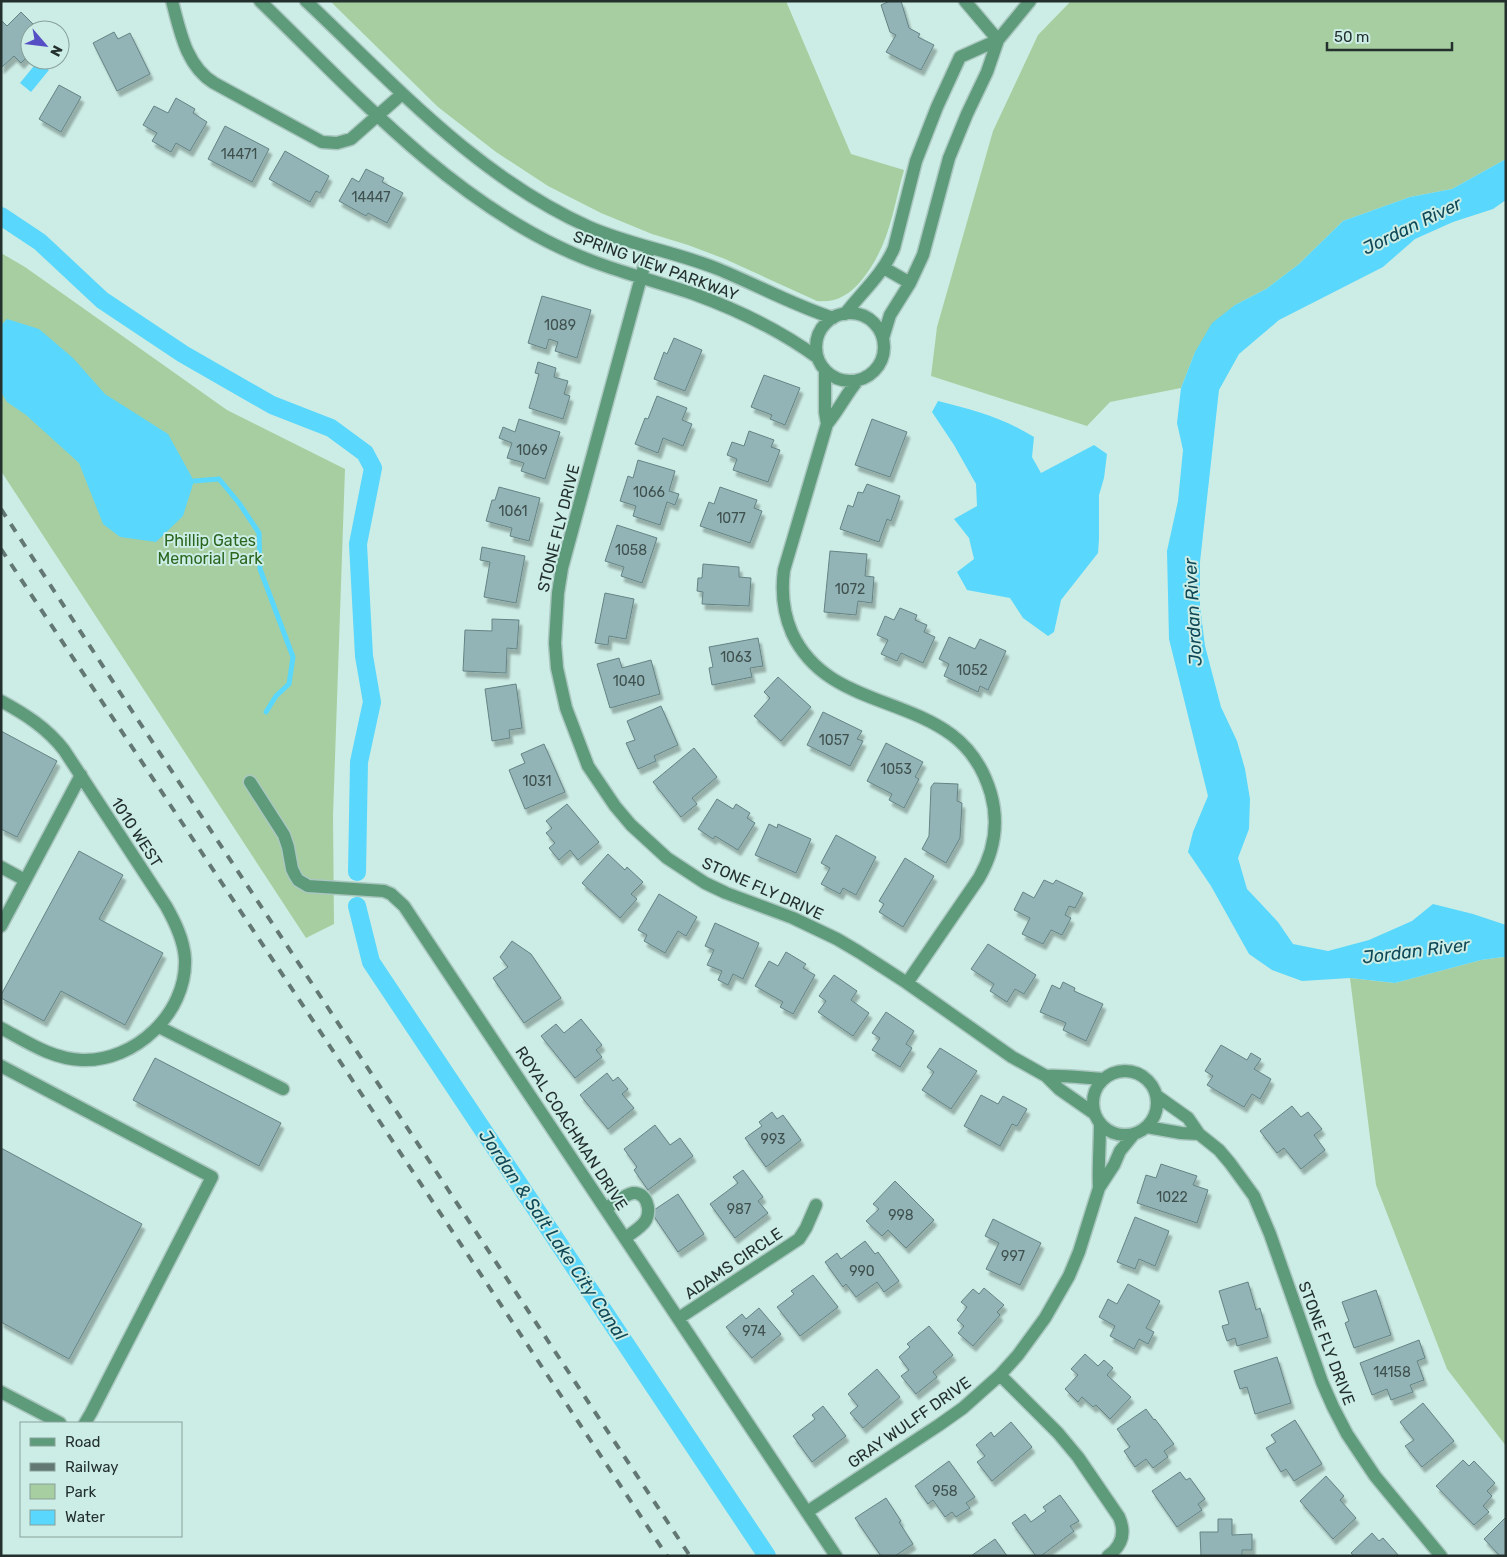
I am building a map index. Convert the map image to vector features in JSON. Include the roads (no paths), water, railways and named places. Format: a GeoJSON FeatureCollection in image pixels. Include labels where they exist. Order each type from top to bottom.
{"type":"FeatureCollection","features":[{"type":"Feature","properties":{"kind":"street"},"geometry":{"type":"LineString","coordinates":[[172,1],[191,60],[202,74],[214,84],[315,138],[330,143],[344,142],[351,139],[402,94]]}},
{"type":"Feature","properties":{"kind":"street","name":"SPRING VIEW PARKWAY"},"geometry":{"type":"LineString","coordinates":[[260,1],[379,116],[448,176],[508,218],[532,233],[579,256],[696,295],[738,313],[783,334],[818,358]]}},
{"type":"Feature","properties":{"kind":"street","name":"SPRING VIEW PARKWAY"},"geometry":{"type":"LineString","coordinates":[[306,1],[445,133],[479,160],[540,201],[589,227],[649,248],[716,268],[794,304],[839,316]]}},
{"type":"Feature","properties":{"kind":"street"},"geometry":{"type":"LineString","coordinates":[[965,1],[998,40]]}},
{"type":"Feature","properties":{"kind":"street"},"geometry":{"type":"LineString","coordinates":[[883,338],[890,315],[910,283],[928,242],[942,182],[955,143],[987,72],[998,40],[1030,1]]}},
{"type":"Feature","properties":{"kind":"street"},"geometry":{"type":"LineString","coordinates":[[839,316],[855,314],[864,316],[873,322],[883,338],[884,347],[880,365],[866,377],[858,380],[840,380],[825,370],[818,358],[816,346],[819,336],[824,326],[839,316],[884,268],[894,248],[914,170],[926,133],[960,57],[998,40]]}},
{"type":"Feature","properties":{"kind":"street","name":"STONE FLY DRIVE"},"geometry":{"type":"LineString","coordinates":[[649,248],[562,568],[558,593],[555,643],[557,668],[566,708],[588,766],[615,806],[631,825],[667,858],[705,883],[726,893],[793,918],[837,939],[907,983],[1012,1057],[1046,1076],[1059,1089],[1098,1118]]}},
{"type":"Feature","properties":{"kind":"street"},"geometry":{"type":"LineString","coordinates":[[884,268],[910,283]]}},
{"type":"Feature","properties":{"kind":"street"},"geometry":{"type":"LineString","coordinates":[[825,370],[825,412],[827,424]]}},
{"type":"Feature","properties":{"kind":"street"},"geometry":{"type":"LineString","coordinates":[[858,380],[827,424],[784,570],[782,596],[788,625],[803,653],[833,680],[925,720],[952,735],[975,758],[982,770],[993,801],[995,833],[987,864],[980,878],[907,983]]}},
{"type":"Feature","properties":{"kind":"street","name":"1010 WEST"},"geometry":{"type":"LineString","coordinates":[[1,701],[31,718],[55,739],[81,775],[166,906],[179,931],[185,958],[181,985],[171,1011],[158,1027],[141,1042],[119,1053],[96,1059],[72,1059],[49,1053],[1,1028]]}},
{"type":"Feature","properties":{"kind":"street"},"geometry":{"type":"LineString","coordinates":[[1,926],[81,775]]}},
{"type":"Feature","properties":{"kind":"street","name":"ROYAL COACHMAN DRIVE"},"geometry":{"type":"LineString","coordinates":[[250,782],[284,835],[292,869],[298,880],[308,886],[384,891],[391,894],[404,906],[836,1556]]}},
{"type":"Feature","properties":{"kind":"street"},"geometry":{"type":"LineString","coordinates":[[1,867],[25,880]]}},
{"type":"Feature","properties":{"kind":"street"},"geometry":{"type":"LineString","coordinates":[[158,1027],[283,1089]]}},
{"type":"Feature","properties":{"kind":"street"},"geometry":{"type":"LineString","coordinates":[[1,1066],[212,1177],[96,1405],[85,1422]]}},
{"type":"Feature","properties":{"kind":"street"},"geometry":{"type":"LineString","coordinates":[[1121,1071],[1131,1071],[1140,1074],[1154,1087],[1157,1096],[1156,1113],[1147,1127],[1134,1134],[1119,1134],[1106,1128],[1098,1118],[1094,1105],[1094,1095],[1098,1086],[1104,1079],[1121,1071]]}},
{"type":"Feature","properties":{"kind":"street","name":"STONE FLY DRIVE"},"geometry":{"type":"LineString","coordinates":[[1046,1076],[1065,1075],[1104,1079]]}},
{"type":"Feature","properties":{"kind":"street","name":"STONE FLY DRIVE"},"geometry":{"type":"LineString","coordinates":[[1157,1096],[1188,1118],[1199,1134],[1219,1150],[1246,1184],[1260,1208],[1332,1407],[1347,1434],[1375,1476],[1442,1556]]}},
{"type":"Feature","properties":{"kind":"street","name":"GRAY WULFF DRIVE"},"geometry":{"type":"LineString","coordinates":[[1098,1118],[1100,1145],[1098,1162],[1099,1188]]}},
{"type":"Feature","properties":{"kind":"street"},"geometry":{"type":"LineString","coordinates":[[1147,1127],[1199,1134]]}},
{"type":"Feature","properties":{"kind":"street","name":"GRAY WULFF DRIVE"},"geometry":{"type":"LineString","coordinates":[[806,1512],[962,1408],[1000,1374],[1032,1338],[1057,1300],[1079,1252],[1099,1188],[1114,1165],[1120,1151],[1134,1134]]}},
{"type":"Feature","properties":{"kind":"street"},"geometry":{"type":"LineString","coordinates":[[606,1208],[632,1193],[639,1193],[644,1197],[648,1208],[646,1219],[641,1226],[625,1238]]}},
{"type":"Feature","properties":{"kind":"street","name":"ADAMS CIRCLE"},"geometry":{"type":"LineString","coordinates":[[679,1318],[798,1239],[806,1228],[816,1205]]}},
{"type":"Feature","properties":{"kind":"street"},"geometry":{"type":"LineString","coordinates":[[1000,1374],[1064,1439],[1118,1517],[1122,1528],[1122,1540],[1116,1550],[1108,1556]]}},
{"type":"Feature","properties":{"kind":"street"},"geometry":{"type":"LineString","coordinates":[[1,1392],[58,1422]]}},
{"type":"Feature","properties":{"kind":"water"},"geometry":{"type":"Polygon","coordinates":[[[31,70],[49,70],[31,92],[20,83],[31,70]]]}},
{"type":"Feature","properties":{"kind":"water","name":"Jordan River"},"geometry":{"type":"Polygon","coordinates":[[[1506,159],[1506,200],[1493,209],[1453,222],[1415,239],[1383,267],[1279,320],[1239,354],[1219,390],[1200,562],[1200,606],[1205,646],[1221,707],[1237,741],[1245,769],[1250,799],[1249,829],[1238,858],[1247,889],[1278,922],[1293,944],[1328,951],[1369,940],[1412,921],[1433,904],[1506,925],[1506,958],[1481,960],[1395,983],[1350,978],[1302,981],[1272,970],[1249,954],[1211,886],[1188,852],[1193,832],[1208,796],[1169,639],[1167,551],[1178,501],[1183,450],[1177,423],[1181,388],[1195,352],[1212,323],[1235,305],[1266,289],[1299,264],[1343,221],[1410,197],[1452,189],[1506,159]]]}},
{"type":"Feature","properties":{"kind":"water"},"geometry":{"type":"Polygon","coordinates":[[[7,319],[39,329],[73,358],[105,394],[168,434],[194,481],[183,516],[156,542],[120,537],[103,524],[79,463],[26,415],[7,402],[1,392],[1,325],[7,319]]]}},
{"type":"Feature","properties":{"kind":"water"},"geometry":{"type":"Polygon","coordinates":[[[938,401],[999,419],[1034,437],[1032,457],[1041,473],[1094,445],[1107,454],[1104,478],[1099,495],[1098,553],[1061,600],[1054,632],[1048,636],[1023,618],[1010,598],[967,590],[957,572],[974,559],[969,538],[954,519],[977,506],[976,484],[954,445],[932,412],[938,401]]]}},
{"type":"Feature","properties":{"kind":"waterway","name":"Jordan & Salt Lake City Canal"},"geometry":{"type":"LineString","coordinates":[[1,216],[40,242],[102,300],[183,354],[272,405],[331,428],[365,453],[373,468],[358,544],[364,656],[372,702],[359,762],[357,872]]}},
{"type":"Feature","properties":{"kind":"waterway"},"geometry":{"type":"LineString","coordinates":[[194,481],[219,479],[239,503],[259,533],[260,569],[293,657],[289,684],[276,696],[266,712]]}},
{"type":"Feature","properties":{"kind":"waterway","name":"Jordan & Salt Lake City Canal"},"geometry":{"type":"LineString","coordinates":[[357,906],[371,962],[767,1556]]}},
{"type":"Feature","properties":{"kind":"railway"},"geometry":{"type":"LineString","coordinates":[[1,509],[132,711],[690,1556]]}},
{"type":"Feature","properties":{"kind":"railway"},"geometry":{"type":"LineString","coordinates":[[1,549],[667,1556]]}},
{"type":"Feature","properties":{"kind":"park label","name":"Phillip Gates Memorial Park"},"geometry":{"type":"Point","coordinates":[210,549]}}]}
